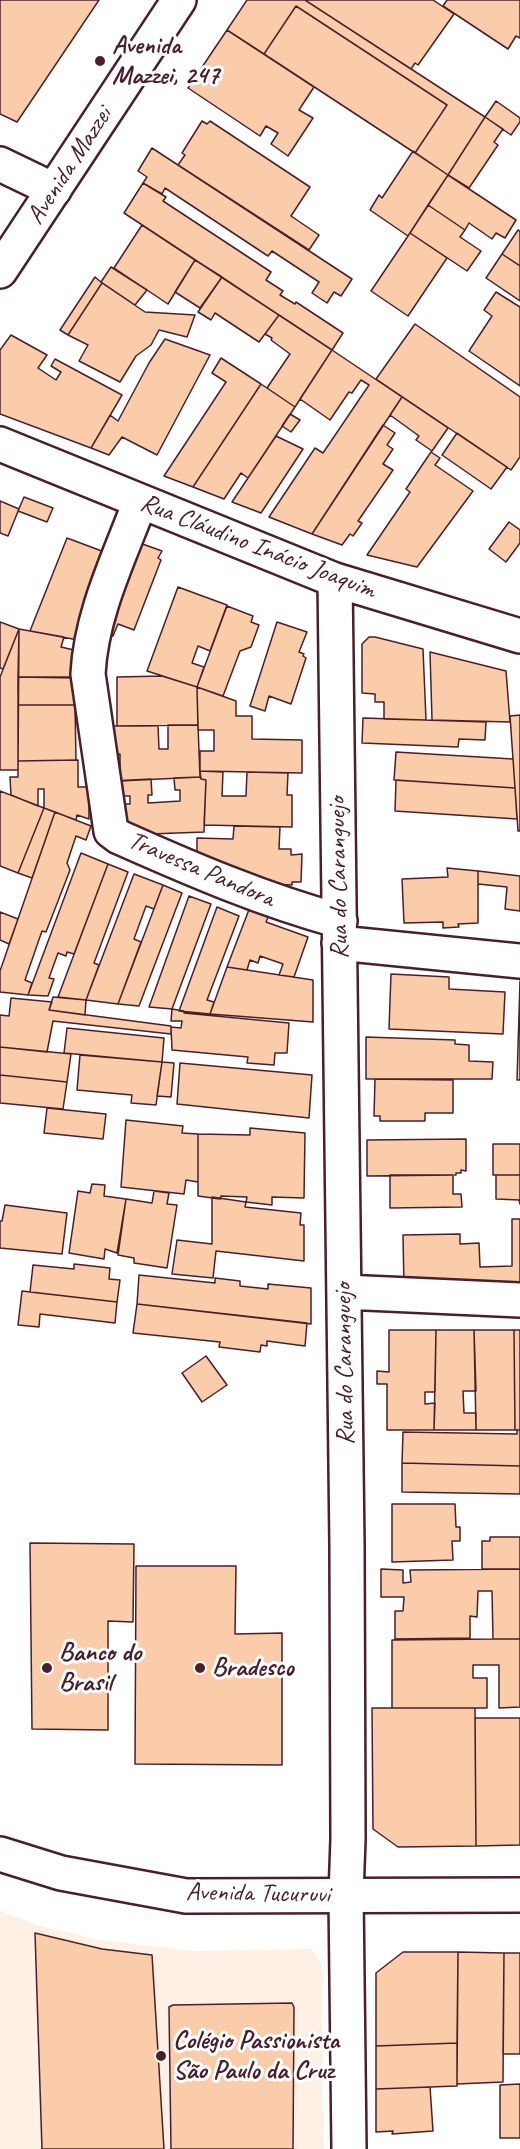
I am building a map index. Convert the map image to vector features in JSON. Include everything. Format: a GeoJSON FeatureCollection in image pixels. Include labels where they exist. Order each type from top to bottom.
{"type":"FeatureCollection","features":[{"type":"Feature","properties":{"kind":"street","name":"Avenida Mazzei"},"geometry":{"type":"LineString","coordinates":[[0,271],[179,0]]}},
{"type":"Feature","properties":{"kind":"street"},"geometry":{"type":"LineString","coordinates":[[0,164],[54,190]]}},
{"type":"Feature","properties":{"kind":"street","name":"Rua Cláudino Inácio Joaquim"},"geometry":{"type":"LineString","coordinates":[[0,444],[335,580],[520,636]]}},
{"type":"Feature","properties":{"kind":"street","name":"Travessa Pandora"},"geometry":{"type":"LineString","coordinates":[[140,502],[96,618],[89,648],[88,674],[111,831],[119,837],[198,872],[291,907],[340,932]]}},
{"type":"Feature","properties":{"kind":"street","name":"Rua do Caranguejo"},"geometry":{"type":"LineString","coordinates":[[335,580],[347,1546],[348,1839],[346,1895],[349,2149]]}},
{"type":"Feature","properties":{"kind":"street"},"geometry":{"type":"LineString","coordinates":[[340,932],[520,961]]}},
{"type":"Feature","properties":{"kind":"street"},"geometry":{"type":"LineString","coordinates":[[344,1292],[520,1300]]}},
{"type":"Feature","properties":{"kind":"street","name":"Avenida Tucuruvi"},"geometry":{"type":"LineString","coordinates":[[0,1854],[61,1873],[186,1896],[520,1895]]}},
{"type":"Feature","properties":{"kind":"shaded area","name":"Colégio Passionista São Paulo da Cruz"},"geometry":{"type":"Polygon","coordinates":[[[0,1911],[37,1925],[100,1940],[192,1951],[311,1949],[322,1964],[323,2149],[0,2149],[0,1911]]]}},
{"type":"Feature","properties":{"kind":"building"},"geometry":{"type":"Polygon","coordinates":[[[0,0],[99,0],[17,122],[0,114],[0,0]]]}},
{"type":"Feature","properties":{"kind":"building"},"geometry":{"type":"Polygon","coordinates":[[[247,0],[305,0],[485,117],[448,175],[415,153],[447,105],[296,6],[264,54],[227,30],[247,0]]]}},
{"type":"Feature","properties":{"kind":"building"},"geometry":{"type":"Polygon","coordinates":[[[305,0],[433,0],[454,14],[418,65],[415,63],[411,69],[305,0]]]}},
{"type":"Feature","properties":{"kind":"building"},"geometry":{"type":"Polygon","coordinates":[[[447,0],[520,0],[520,38],[516,36],[508,49],[443,6],[447,0]]]}},
{"type":"Feature","properties":{"kind":"building"},"geometry":{"type":"Polygon","coordinates":[[[296,6],[447,105],[415,153],[264,54],[296,6]]]}},
{"type":"Feature","properties":{"kind":"building"},"geometry":{"type":"Polygon","coordinates":[[[227,30],[314,87],[299,110],[313,118],[288,156],[271,144],[278,133],[266,126],[260,136],[188,88],[227,30]]]}},
{"type":"Feature","properties":{"kind":"building"},"geometry":{"type":"Polygon","coordinates":[[[496,101],[520,118],[520,122],[511,135],[485,117],[496,101]]]}},
{"type":"Feature","properties":{"kind":"building"},"geometry":{"type":"Polygon","coordinates":[[[485,117],[503,129],[494,142],[498,145],[469,188],[448,175],[485,117]]]}},
{"type":"Feature","properties":{"kind":"building"},"geometry":{"type":"Polygon","coordinates":[[[202,121],[207,124],[210,121],[310,187],[291,216],[319,235],[309,250],[178,165],[185,155],[182,153],[202,121]]]}},
{"type":"Feature","properties":{"kind":"building"},"geometry":{"type":"Polygon","coordinates":[[[152,148],[352,279],[341,296],[334,292],[327,303],[312,293],[319,282],[272,251],[268,256],[165,188],[162,194],[143,183],[147,177],[138,171],[152,148]]]}},
{"type":"Feature","properties":{"kind":"building"},"geometry":{"type":"Polygon","coordinates":[[[413,151],[448,175],[408,236],[370,210],[379,195],[382,198],[413,151]]]}},
{"type":"Feature","properties":{"kind":"building"},"geometry":{"type":"Polygon","coordinates":[[[448,175],[516,220],[505,238],[496,233],[492,239],[469,223],[465,230],[428,205],[448,175]]]}},
{"type":"Feature","properties":{"kind":"building"},"geometry":{"type":"Polygon","coordinates":[[[143,183],[166,197],[163,201],[271,272],[266,280],[283,291],[280,295],[295,304],[296,302],[343,333],[332,350],[124,213],[143,183]]]}},
{"type":"Feature","properties":{"kind":"building"},"geometry":{"type":"Polygon","coordinates":[[[428,205],[465,230],[460,237],[481,251],[467,271],[410,233],[428,205]]]}},
{"type":"Feature","properties":{"kind":"building"},"geometry":{"type":"Polygon","coordinates":[[[142,225],[195,260],[168,304],[114,268],[142,225]]]}},
{"type":"Feature","properties":{"kind":"building"},"geometry":{"type":"Polygon","coordinates":[[[518,230],[520,231],[520,266],[502,254],[518,230]]]}},
{"type":"Feature","properties":{"kind":"building"},"geometry":{"type":"Polygon","coordinates":[[[410,233],[447,258],[408,316],[371,291],[410,233]]]}},
{"type":"Feature","properties":{"kind":"building"},"geometry":{"type":"Polygon","coordinates":[[[502,254],[520,266],[520,301],[486,278],[502,254]]]}},
{"type":"Feature","properties":{"kind":"building"},"geometry":{"type":"Polygon","coordinates":[[[195,260],[222,277],[200,308],[175,292],[195,260]]]}},
{"type":"Feature","properties":{"kind":"building"},"geometry":{"type":"Polygon","coordinates":[[[111,267],[147,290],[135,305],[101,282],[111,267]]]}},
{"type":"Feature","properties":{"kind":"building"},"geometry":{"type":"Polygon","coordinates":[[[95,277],[102,283],[68,335],[60,330],[95,277]]]}},
{"type":"Feature","properties":{"kind":"building"},"geometry":{"type":"Polygon","coordinates":[[[222,277],[279,315],[259,342],[215,313],[211,320],[198,312],[222,277]]]}},
{"type":"Feature","properties":{"kind":"building"},"geometry":{"type":"Polygon","coordinates":[[[102,283],[145,312],[195,315],[187,337],[159,330],[151,345],[136,356],[120,382],[79,361],[88,345],[68,335],[102,283]]]}},
{"type":"Feature","properties":{"kind":"building"},"geometry":{"type":"Polygon","coordinates":[[[496,292],[520,307],[520,386],[469,351],[492,316],[484,310],[496,292]]]}},
{"type":"Feature","properties":{"kind":"building"},"geometry":{"type":"Polygon","coordinates":[[[279,315],[332,350],[295,407],[267,388],[290,354],[265,334],[279,315]]]}},
{"type":"Feature","properties":{"kind":"building"},"geometry":{"type":"Polygon","coordinates":[[[415,324],[520,397],[520,457],[511,470],[376,379],[415,324]]]}},
{"type":"Feature","properties":{"kind":"building"},"geometry":{"type":"Polygon","coordinates":[[[11,335],[47,355],[38,368],[56,380],[61,372],[51,366],[55,359],[122,395],[91,448],[0,414],[0,350],[11,335]]]}},
{"type":"Feature","properties":{"kind":"building"},"geometry":{"type":"Polygon","coordinates":[[[165,339],[210,355],[157,455],[122,437],[109,455],[91,448],[110,415],[118,421],[149,363],[165,339]]]}},
{"type":"Feature","properties":{"kind":"building"},"geometry":{"type":"Polygon","coordinates":[[[332,350],[402,397],[312,534],[269,517],[315,448],[323,453],[369,385],[361,380],[352,393],[349,392],[330,420],[300,399],[332,350]]]}},
{"type":"Feature","properties":{"kind":"building"},"geometry":{"type":"Polygon","coordinates":[[[221,358],[261,384],[193,487],[164,476],[226,382],[212,373],[221,358]]]}},
{"type":"Feature","properties":{"kind":"building"},"geometry":{"type":"Polygon","coordinates":[[[261,384],[295,407],[248,478],[241,473],[224,499],[193,487],[261,384]]]}},
{"type":"Feature","properties":{"kind":"building"},"geometry":{"type":"Polygon","coordinates":[[[402,397],[448,428],[432,451],[416,440],[419,436],[390,415],[402,397]]]}},
{"type":"Feature","properties":{"kind":"building"},"geometry":{"type":"Polygon","coordinates":[[[290,414],[300,420],[291,432],[282,426],[290,414]]]}},
{"type":"Feature","properties":{"kind":"building"},"geometry":{"type":"Polygon","coordinates":[[[383,425],[395,433],[387,445],[393,449],[383,464],[393,470],[358,521],[362,523],[353,536],[350,534],[342,545],[312,534],[383,425]]]}},
{"type":"Feature","properties":{"kind":"building"},"geometry":{"type":"Polygon","coordinates":[[[457,433],[507,467],[491,489],[442,455],[457,433]]]}},
{"type":"Feature","properties":{"kind":"building"},"geometry":{"type":"Polygon","coordinates":[[[276,436],[303,449],[261,513],[232,502],[276,436]]]}},
{"type":"Feature","properties":{"kind":"building"},"geometry":{"type":"Polygon","coordinates":[[[431,452],[440,458],[435,465],[473,491],[417,567],[367,555],[410,492],[406,489],[431,452]]]}},
{"type":"Feature","properties":{"kind":"building"},"geometry":{"type":"Polygon","coordinates":[[[24,497],[53,508],[47,522],[18,511],[24,497]]]}},
{"type":"Feature","properties":{"kind":"building"},"geometry":{"type":"Polygon","coordinates":[[[0,501],[19,509],[8,536],[0,533],[0,501]]]}},
{"type":"Feature","properties":{"kind":"building"},"geometry":{"type":"Polygon","coordinates":[[[509,522],[520,530],[520,543],[506,562],[489,549],[509,522]]]}},
{"type":"Feature","properties":{"kind":"building"},"geometry":{"type":"Polygon","coordinates":[[[67,538],[107,553],[78,640],[30,631],[67,538]]]}},
{"type":"Feature","properties":{"kind":"building"},"geometry":{"type":"Polygon","coordinates":[[[137,542],[162,551],[158,558],[161,560],[134,630],[118,624],[113,636],[104,633],[137,542]]]}},
{"type":"Feature","properties":{"kind":"building"},"geometry":{"type":"Polygon","coordinates":[[[178,587],[227,605],[210,651],[198,646],[192,663],[204,667],[197,687],[147,671],[178,587]]]}},
{"type":"Feature","properties":{"kind":"building"},"geometry":{"type":"Polygon","coordinates":[[[227,606],[253,616],[251,622],[259,625],[251,647],[240,651],[223,696],[197,687],[227,606]]]}},
{"type":"Feature","properties":{"kind":"building"},"geometry":{"type":"Polygon","coordinates":[[[0,622],[19,629],[3,669],[0,668],[0,622]]]}},
{"type":"Feature","properties":{"kind":"building"},"geometry":{"type":"Polygon","coordinates":[[[277,622],[307,632],[299,652],[306,658],[291,704],[269,696],[265,711],[250,706],[277,622]]]}},
{"type":"Feature","properties":{"kind":"building"},"geometry":{"type":"Polygon","coordinates":[[[19,629],[18,770],[0,770],[0,677],[19,629]]]}},
{"type":"Feature","properties":{"kind":"building"},"geometry":{"type":"Polygon","coordinates":[[[19,629],[64,637],[61,647],[74,650],[77,677],[18,677],[19,629]]]}},
{"type":"Feature","properties":{"kind":"building"},"geometry":{"type":"Polygon","coordinates":[[[369,637],[423,649],[426,720],[384,719],[384,702],[375,702],[375,694],[362,693],[362,644],[369,637]]]}},
{"type":"Feature","properties":{"kind":"building"},"geometry":{"type":"Polygon","coordinates":[[[430,652],[506,671],[510,722],[432,720],[430,652]]]}},
{"type":"Feature","properties":{"kind":"building"},"geometry":{"type":"Polygon","coordinates":[[[162,676],[197,687],[198,725],[117,726],[117,677],[162,676]]]}},
{"type":"Feature","properties":{"kind":"building"},"geometry":{"type":"Polygon","coordinates":[[[18,677],[75,678],[75,705],[18,705],[18,677]]]}},
{"type":"Feature","properties":{"kind":"building"},"geometry":{"type":"Polygon","coordinates":[[[197,687],[236,701],[236,716],[252,716],[252,739],[302,740],[302,773],[200,771],[200,751],[214,751],[214,730],[198,730],[197,687]]]}},
{"type":"Feature","properties":{"kind":"building"},"geometry":{"type":"Polygon","coordinates":[[[18,705],[75,705],[76,760],[18,761],[18,705]]]}},
{"type":"Feature","properties":{"kind":"building"},"geometry":{"type":"Polygon","coordinates":[[[520,715],[520,831],[518,831],[510,716],[520,715]]]}},
{"type":"Feature","properties":{"kind":"building"},"geometry":{"type":"Polygon","coordinates":[[[363,718],[486,722],[485,740],[459,739],[458,747],[362,743],[363,718]]]}},
{"type":"Feature","properties":{"kind":"building"},"geometry":{"type":"Polygon","coordinates":[[[168,725],[198,725],[200,777],[120,781],[120,754],[112,754],[112,726],[158,726],[159,749],[168,749],[168,725]]]}},
{"type":"Feature","properties":{"kind":"building"},"geometry":{"type":"Polygon","coordinates":[[[396,752],[513,759],[515,788],[394,780],[396,752]]]}},
{"type":"Feature","properties":{"kind":"building"},"geometry":{"type":"Polygon","coordinates":[[[78,760],[78,787],[89,787],[89,819],[77,815],[76,820],[44,808],[44,789],[38,789],[38,806],[11,795],[10,777],[18,777],[18,761],[78,760]]]}},
{"type":"Feature","properties":{"kind":"building"},"geometry":{"type":"Polygon","coordinates":[[[200,771],[223,772],[222,796],[246,796],[247,772],[288,773],[287,795],[292,795],[292,827],[204,825],[206,780],[201,779],[200,771]]]}},
{"type":"Feature","properties":{"kind":"building"},"geometry":{"type":"Polygon","coordinates":[[[200,777],[206,780],[204,832],[123,835],[122,804],[130,804],[130,796],[116,796],[113,781],[151,779],[152,795],[148,795],[148,803],[180,801],[180,790],[175,790],[174,778],[200,777]]]}},
{"type":"Feature","properties":{"kind":"building"},"geometry":{"type":"Polygon","coordinates":[[[396,780],[515,788],[517,819],[395,811],[396,780]]]}},
{"type":"Feature","properties":{"kind":"building"},"geometry":{"type":"Polygon","coordinates":[[[0,791],[44,808],[18,873],[0,866],[0,791]]]}},
{"type":"Feature","properties":{"kind":"building"},"geometry":{"type":"Polygon","coordinates":[[[44,808],[55,812],[32,878],[18,873],[44,808]]]}},
{"type":"Feature","properties":{"kind":"building"},"geometry":{"type":"Polygon","coordinates":[[[55,812],[91,826],[86,840],[76,836],[67,863],[70,870],[46,932],[42,931],[25,980],[32,983],[28,995],[0,992],[0,971],[55,812]]]}},
{"type":"Feature","properties":{"kind":"building"},"geometry":{"type":"Polygon","coordinates":[[[234,826],[280,827],[279,849],[291,849],[291,855],[302,854],[301,882],[292,882],[292,885],[246,883],[197,868],[197,838],[233,839],[234,826]]]}},
{"type":"Feature","properties":{"kind":"building"},"geometry":{"type":"Polygon","coordinates":[[[81,853],[108,864],[74,954],[67,952],[66,956],[58,953],[49,978],[54,979],[48,996],[28,995],[81,853]]]}},
{"type":"Feature","properties":{"kind":"building"},"geometry":{"type":"Polygon","coordinates":[[[108,864],[128,872],[94,963],[99,965],[86,1000],[58,997],[108,864]]]}},
{"type":"Feature","properties":{"kind":"building"},"geometry":{"type":"Polygon","coordinates":[[[447,868],[478,871],[478,923],[458,924],[459,927],[443,928],[443,922],[404,923],[402,879],[448,877],[447,868]]]}},
{"type":"Feature","properties":{"kind":"building"},"geometry":{"type":"Polygon","coordinates":[[[478,871],[520,876],[520,911],[505,909],[507,887],[478,884],[478,871]]]}},
{"type":"Feature","properties":{"kind":"building"},"geometry":{"type":"Polygon","coordinates":[[[134,874],[163,885],[154,909],[146,906],[134,939],[141,942],[118,1004],[86,1000],[134,874]]]}},
{"type":"Feature","properties":{"kind":"building"},"geometry":{"type":"Polygon","coordinates":[[[163,885],[182,893],[139,1006],[118,1004],[163,885]]]}},
{"type":"Feature","properties":{"kind":"building"},"geometry":{"type":"Polygon","coordinates":[[[189,896],[211,904],[172,1009],[149,1007],[189,896]]]}},
{"type":"Feature","properties":{"kind":"building"},"geometry":{"type":"Polygon","coordinates":[[[217,907],[239,916],[207,1000],[214,1002],[210,1014],[179,1011],[217,907]]]}},
{"type":"Feature","properties":{"kind":"building"},"geometry":{"type":"Polygon","coordinates":[[[250,907],[269,915],[266,922],[308,937],[294,977],[279,975],[283,964],[260,956],[258,963],[250,960],[247,970],[227,967],[250,907]]]}},
{"type":"Feature","properties":{"kind":"building"},"geometry":{"type":"Polygon","coordinates":[[[0,912],[18,919],[9,944],[0,940],[0,912]]]}},
{"type":"Feature","properties":{"kind":"building"},"geometry":{"type":"Polygon","coordinates":[[[227,967],[313,980],[313,1022],[210,1014],[227,967]]]}},
{"type":"Feature","properties":{"kind":"building"},"geometry":{"type":"Polygon","coordinates":[[[391,974],[449,977],[449,989],[505,992],[503,1034],[389,1029],[391,974]]]}},
{"type":"Feature","properties":{"kind":"building"},"geometry":{"type":"Polygon","coordinates":[[[520,981],[520,1080],[517,1080],[520,981]]]}},
{"type":"Feature","properties":{"kind":"building"},"geometry":{"type":"Polygon","coordinates":[[[53,997],[86,1000],[85,1015],[49,1010],[53,997]]]}},
{"type":"Feature","properties":{"kind":"building"},"geometry":{"type":"Polygon","coordinates":[[[11,998],[52,1002],[49,1010],[171,1026],[171,1034],[53,1021],[47,1052],[0,1047],[0,1015],[9,1016],[11,998]]]}},
{"type":"Feature","properties":{"kind":"building"},"geometry":{"type":"Polygon","coordinates":[[[172,1009],[184,1011],[184,1013],[289,1023],[287,1053],[275,1053],[274,1065],[247,1063],[248,1057],[172,1050],[171,1027],[181,1028],[182,1021],[171,1021],[172,1009]]]}},
{"type":"Feature","properties":{"kind":"building"},"geometry":{"type":"Polygon","coordinates":[[[67,1028],[164,1038],[162,1062],[64,1053],[67,1028]]]}},
{"type":"Feature","properties":{"kind":"building"},"geometry":{"type":"Polygon","coordinates":[[[366,1037],[455,1040],[455,1044],[469,1045],[469,1061],[493,1062],[492,1079],[366,1079],[366,1037]]]}},
{"type":"Feature","properties":{"kind":"building"},"geometry":{"type":"Polygon","coordinates":[[[0,1047],[71,1054],[67,1082],[0,1075],[0,1047]]]}},
{"type":"Feature","properties":{"kind":"building"},"geometry":{"type":"Polygon","coordinates":[[[80,1055],[162,1062],[156,1105],[131,1103],[132,1095],[77,1090],[80,1055]]]}},
{"type":"Feature","properties":{"kind":"building"},"geometry":{"type":"Polygon","coordinates":[[[162,1062],[174,1063],[171,1097],[157,1096],[162,1062]]]}},
{"type":"Feature","properties":{"kind":"building"},"geometry":{"type":"Polygon","coordinates":[[[180,1063],[312,1075],[309,1118],[177,1104],[180,1063]]]}},
{"type":"Feature","properties":{"kind":"building"},"geometry":{"type":"Polygon","coordinates":[[[0,1075],[67,1082],[63,1109],[0,1103],[0,1075]]]}},
{"type":"Feature","properties":{"kind":"building"},"geometry":{"type":"Polygon","coordinates":[[[375,1079],[453,1080],[453,1113],[425,1113],[425,1121],[380,1121],[380,1116],[374,1116],[375,1079]]]}},
{"type":"Feature","properties":{"kind":"building"},"geometry":{"type":"Polygon","coordinates":[[[47,1108],[106,1114],[103,1139],[44,1133],[47,1108]]]}},
{"type":"Feature","properties":{"kind":"building"},"geometry":{"type":"Polygon","coordinates":[[[126,1120],[183,1126],[182,1133],[198,1134],[198,1182],[186,1180],[184,1194],[121,1187],[126,1120]]]}},
{"type":"Feature","properties":{"kind":"building"},"geometry":{"type":"Polygon","coordinates":[[[250,1128],[305,1133],[304,1198],[272,1197],[272,1205],[246,1202],[247,1197],[221,1196],[220,1199],[198,1196],[198,1134],[250,1135],[250,1128]]]}},
{"type":"Feature","properties":{"kind":"building"},"geometry":{"type":"Polygon","coordinates":[[[466,1139],[466,1171],[461,1170],[461,1173],[456,1173],[456,1175],[367,1176],[367,1140],[466,1139]]]}},
{"type":"Feature","properties":{"kind":"building"},"geometry":{"type":"Polygon","coordinates":[[[493,1144],[520,1144],[520,1175],[493,1175],[493,1144]]]}},
{"type":"Feature","properties":{"kind":"building"},"geometry":{"type":"Polygon","coordinates":[[[390,1175],[453,1175],[453,1194],[461,1194],[462,1207],[390,1208],[390,1175]]]}},
{"type":"Feature","properties":{"kind":"building"},"geometry":{"type":"Polygon","coordinates":[[[496,1175],[520,1175],[520,1204],[519,1200],[496,1199],[496,1175]]]}},
{"type":"Feature","properties":{"kind":"building"},"geometry":{"type":"Polygon","coordinates":[[[92,1184],[105,1185],[104,1196],[126,1199],[117,1253],[105,1249],[104,1259],[69,1253],[78,1191],[90,1193],[92,1184]]]}},
{"type":"Feature","properties":{"kind":"building"},"geometry":{"type":"Polygon","coordinates":[[[154,1191],[169,1193],[167,1204],[177,1205],[167,1268],[134,1263],[134,1258],[118,1255],[126,1199],[152,1203],[154,1191]]]}},
{"type":"Feature","properties":{"kind":"building"},"geometry":{"type":"Polygon","coordinates":[[[212,1197],[246,1202],[245,1207],[301,1213],[300,1225],[304,1225],[304,1261],[216,1251],[213,1278],[172,1274],[177,1240],[212,1244],[212,1197]]]}},
{"type":"Feature","properties":{"kind":"building"},"geometry":{"type":"Polygon","coordinates":[[[5,1205],[67,1213],[62,1254],[0,1248],[0,1221],[2,1221],[5,1205]]]}},
{"type":"Feature","properties":{"kind":"building"},"geometry":{"type":"Polygon","coordinates":[[[512,1219],[520,1219],[520,1289],[404,1289],[403,1235],[460,1234],[460,1244],[479,1243],[480,1267],[512,1266],[512,1219]]]}},
{"type":"Feature","properties":{"kind":"building"},"geometry":{"type":"Polygon","coordinates":[[[74,1264],[110,1268],[109,1279],[120,1280],[117,1302],[30,1292],[33,1265],[74,1269],[74,1264]]]}},
{"type":"Feature","properties":{"kind":"building"},"geometry":{"type":"Polygon","coordinates":[[[139,1275],[215,1283],[215,1278],[240,1281],[240,1286],[268,1289],[268,1284],[311,1288],[311,1324],[137,1304],[139,1275]]]}},
{"type":"Feature","properties":{"kind":"building"},"geometry":{"type":"Polygon","coordinates":[[[22,1291],[117,1302],[115,1323],[40,1314],[39,1327],[18,1325],[22,1291]]]}},
{"type":"Feature","properties":{"kind":"building"},"geometry":{"type":"Polygon","coordinates":[[[137,1304],[307,1323],[305,1346],[267,1341],[267,1346],[261,1345],[260,1352],[219,1347],[220,1342],[133,1333],[137,1304]]]}},
{"type":"Feature","properties":{"kind":"building"},"geometry":{"type":"Polygon","coordinates":[[[389,1330],[436,1330],[435,1392],[425,1392],[425,1404],[435,1403],[434,1430],[387,1430],[387,1384],[377,1384],[377,1371],[389,1372],[389,1330]]]}},
{"type":"Feature","properties":{"kind":"building"},"geometry":{"type":"Polygon","coordinates":[[[436,1330],[474,1330],[476,1391],[463,1391],[464,1413],[476,1413],[476,1430],[434,1430],[436,1330]]]}},
{"type":"Feature","properties":{"kind":"building"},"geometry":{"type":"Polygon","coordinates":[[[474,1330],[514,1330],[515,1430],[476,1430],[474,1330]]]}},
{"type":"Feature","properties":{"kind":"building"},"geometry":{"type":"Polygon","coordinates":[[[514,1330],[520,1330],[520,1430],[515,1430],[514,1330]]]}},
{"type":"Feature","properties":{"kind":"building"},"geometry":{"type":"Polygon","coordinates":[[[206,1356],[227,1385],[202,1402],[182,1373],[206,1356]]]}},
{"type":"Feature","properties":{"kind":"building"},"geometry":{"type":"Polygon","coordinates":[[[517,1430],[520,1430],[520,1466],[402,1463],[403,1432],[517,1434],[517,1430]]]}},
{"type":"Feature","properties":{"kind":"building"},"geometry":{"type":"Polygon","coordinates":[[[402,1463],[520,1466],[520,1494],[402,1492],[402,1463]]]}},
{"type":"Feature","properties":{"kind":"building"},"geometry":{"type":"Polygon","coordinates":[[[392,1504],[455,1504],[456,1527],[460,1527],[460,1541],[452,1541],[453,1560],[392,1562],[392,1504]]]}},
{"type":"Feature","properties":{"kind":"building"},"geometry":{"type":"Polygon","coordinates":[[[490,1537],[520,1537],[520,1569],[482,1569],[482,1541],[490,1541],[490,1537]]]}},
{"type":"Feature","properties":{"kind":"building"},"geometry":{"type":"Polygon","coordinates":[[[30,1543],[134,1544],[133,1622],[108,1621],[108,1730],[32,1729],[30,1543]]]}},
{"type":"Feature","properties":{"kind":"building"},"geometry":{"type":"Polygon","coordinates":[[[136,1566],[236,1566],[235,1634],[282,1633],[282,1765],[135,1764],[136,1566]]]}},
{"type":"Feature","properties":{"kind":"building"},"geometry":{"type":"Polygon","coordinates":[[[381,1569],[403,1570],[403,1583],[411,1582],[410,1570],[520,1569],[520,1639],[493,1639],[492,1591],[478,1591],[477,1617],[470,1616],[470,1638],[395,1639],[395,1611],[403,1611],[404,1597],[381,1597],[381,1569]]]}},
{"type":"Feature","properties":{"kind":"building"},"geometry":{"type":"Polygon","coordinates":[[[520,1639],[520,1707],[499,1708],[499,1665],[473,1665],[473,1678],[487,1678],[487,1708],[392,1708],[392,1640],[520,1639]]]}},
{"type":"Feature","properties":{"kind":"building"},"geometry":{"type":"Polygon","coordinates":[[[372,1708],[475,1708],[476,1846],[398,1847],[373,1829],[372,1708]]]}},
{"type":"Feature","properties":{"kind":"building"},"geometry":{"type":"Polygon","coordinates":[[[475,1718],[520,1718],[520,1845],[476,1846],[475,1718]]]}},
{"type":"Feature","properties":{"kind":"building"},"geometry":{"type":"Polygon","coordinates":[[[35,1933],[102,1949],[152,1955],[164,2149],[42,2149],[35,1933]]]}},
{"type":"Feature","properties":{"kind":"building"},"geometry":{"type":"Polygon","coordinates":[[[403,1952],[458,1952],[457,2043],[376,2046],[376,1973],[403,1952]]]}},
{"type":"Feature","properties":{"kind":"building"},"geometry":{"type":"Polygon","coordinates":[[[458,1952],[504,1953],[503,2082],[457,2084],[458,1952]]]}},
{"type":"Feature","properties":{"kind":"building"},"geometry":{"type":"Polygon","coordinates":[[[504,1953],[520,1953],[520,2054],[503,2054],[504,1953]]]}},
{"type":"Feature","properties":{"kind":"building"},"geometry":{"type":"Polygon","coordinates":[[[292,2003],[294,2007],[293,2149],[171,2149],[169,2007],[173,2005],[292,2003]]]}},
{"type":"Feature","properties":{"kind":"building"},"geometry":{"type":"Polygon","coordinates":[[[457,2043],[457,2086],[376,2089],[376,2046],[457,2043]]]}},
{"type":"Feature","properties":{"kind":"building"},"geometry":{"type":"Polygon","coordinates":[[[520,2084],[520,2138],[500,2138],[500,2085],[520,2084]]]}},
{"type":"Feature","properties":{"kind":"building"},"geometry":{"type":"Polygon","coordinates":[[[430,2087],[433,2131],[392,2134],[393,2131],[376,2132],[376,2089],[430,2087]]]}},
{"type":"Feature","properties":{"kind":"place","name":"Avenida Mazzei, 247"},"geometry":{"type":"Point","coordinates":[100,61]}},
{"type":"Feature","properties":{"kind":"place","name":"Banco do Brasil"},"geometry":{"type":"Point","coordinates":[47,1668]}},
{"type":"Feature","properties":{"kind":"place","name":"Bradesco"},"geometry":{"type":"Point","coordinates":[200,1668]}},
{"type":"Feature","properties":{"kind":"place","name":"Colégio Passionista São Paulo da Cruz"},"geometry":{"type":"Point","coordinates":[161,2056]}}]}
